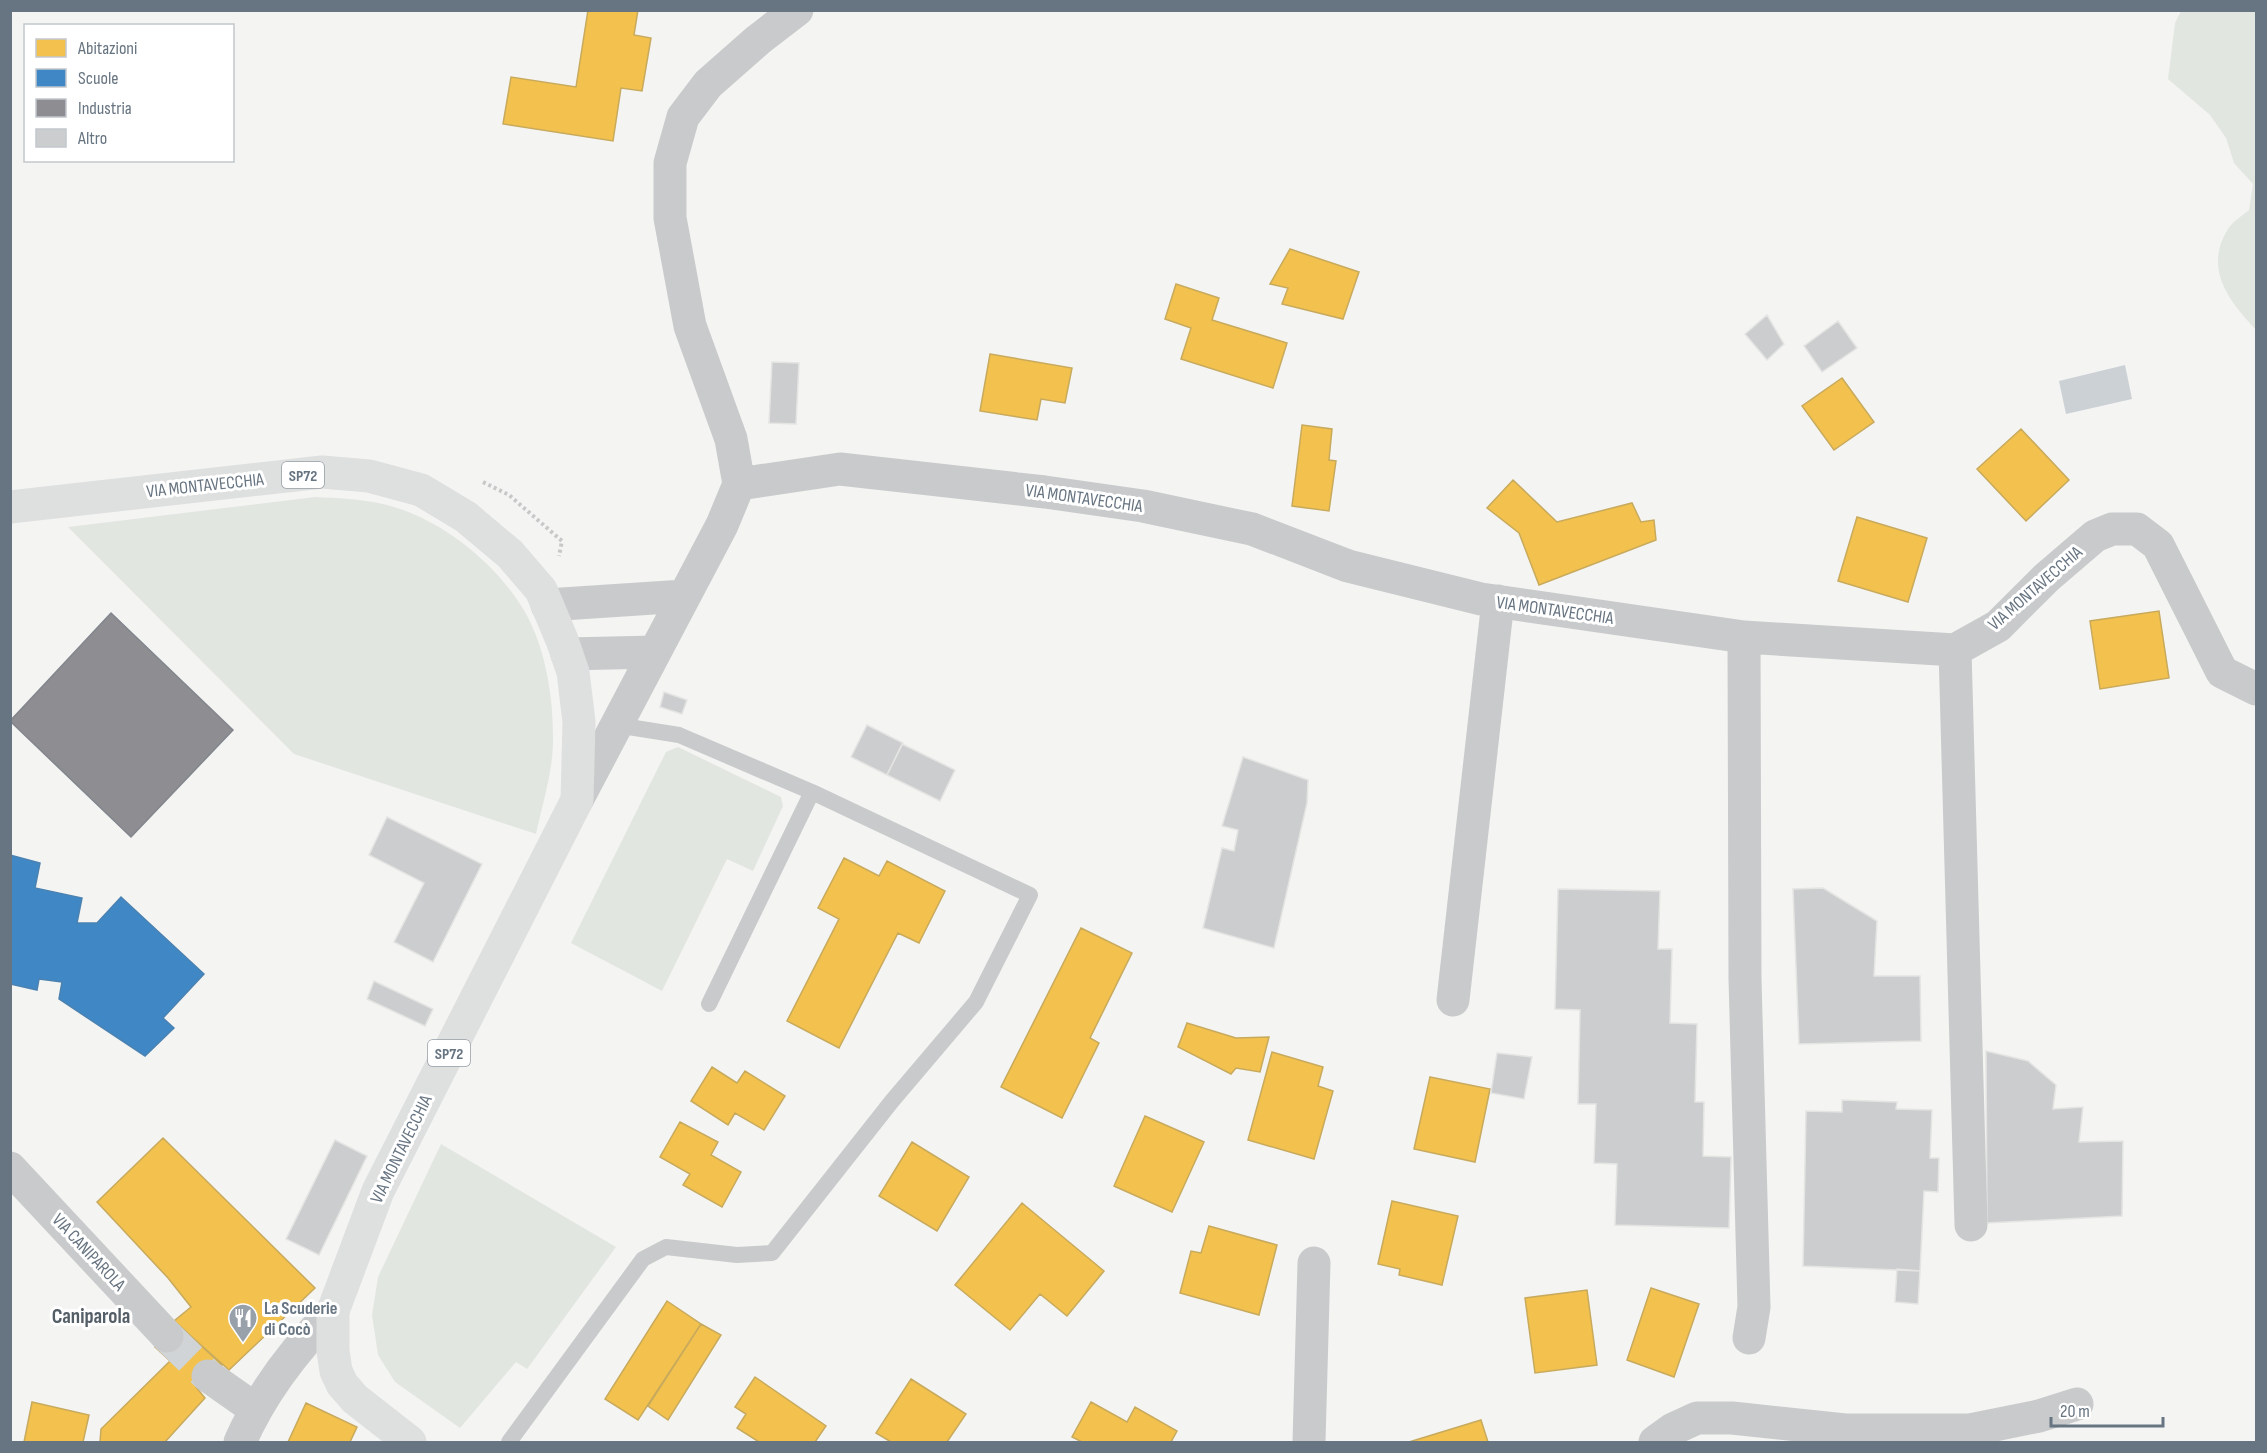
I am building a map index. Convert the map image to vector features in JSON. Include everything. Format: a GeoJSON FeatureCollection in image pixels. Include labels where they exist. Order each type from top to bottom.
{"type":"FeatureCollection","features":[{"type":"Feature","properties":{"kind":"main road","name":"VIA MONTAVECCHIA"},"geometry":{"type":"LineString","coordinates":[[10,507],[322,472],[369,476],[421,490],[466,517],[510,554],[541,590],[567,654],[573,672],[579,722],[577,800],[378,1191],[333,1311]]}},
{"type":"Feature","properties":{"kind":"main road","name":"SP72"},"geometry":{"type":"LineString","coordinates":[[333,1311],[333,1351],[336,1371],[342,1384],[355,1399],[410,1443]]}},
{"type":"Feature","properties":{"kind":"street"},"geometry":{"type":"LineString","coordinates":[[739,484],[731,439],[690,326],[670,218],[670,163],[683,117],[708,84],[758,40],[797,10]]}},
{"type":"Feature","properties":{"kind":"street","name":"VIA MONTAVECCHIA"},"geometry":{"type":"LineString","coordinates":[[577,800],[722,525],[739,484],[840,469],[1045,492],[1143,506],[1252,530],[1348,566],[1498,601],[1744,637],[1955,650],[1998,626],[2046,578],[2095,536],[2112,529],[2137,529],[2158,545],[2222,672],[2256,689]]}},
{"type":"Feature","properties":{"kind":"street"},"geometry":{"type":"LineString","coordinates":[[547,605],[684,596]]}},
{"type":"Feature","properties":{"kind":"street"},"geometry":{"type":"LineString","coordinates":[[1453,1000],[1498,601]]}},
{"type":"Feature","properties":{"kind":"street"},"geometry":{"type":"LineString","coordinates":[[1744,637],[1745,979],[1754,1307],[1749,1338]]}},
{"type":"Feature","properties":{"kind":"street"},"geometry":{"type":"LineString","coordinates":[[1955,650],[1971,1225]]}},
{"type":"Feature","properties":{"kind":"street"},"geometry":{"type":"LineString","coordinates":[[567,654],[655,652]]}},
{"type":"Feature","properties":{"kind":"street","name":"VIA CANIPAROLA"},"geometry":{"type":"LineString","coordinates":[[10,1168],[167,1336]]}},
{"type":"Feature","properties":{"kind":"street"},"geometry":{"type":"LineString","coordinates":[[1309,1443],[1314,1263]]}},
{"type":"Feature","properties":{"kind":"street"},"geometry":{"type":"LineString","coordinates":[[240,1443],[255,1409],[300,1344],[333,1311]]}},
{"type":"Feature","properties":{"kind":"street"},"geometry":{"type":"LineString","coordinates":[[208,1376],[255,1409]]}},
{"type":"Feature","properties":{"kind":"street"},"geometry":{"type":"LineString","coordinates":[[1669,1438],[1697,1418],[1845,1430],[1970,1430],[2039,1416],[2077,1404]]}},
{"type":"Feature","properties":{"kind":"lane"},"geometry":{"type":"LineString","coordinates":[[509,1443],[643,1258],[666,1247],[737,1255],[772,1252],[892,1101],[976,1002],[1030,895],[812,792],[680,735],[616,725]]}},
{"type":"Feature","properties":{"kind":"lane"},"geometry":{"type":"LineString","coordinates":[[709,1004],[812,792]]}},
{"type":"Feature","properties":{"kind":"shaded area"},"geometry":{"type":"Polygon","coordinates":[[[2181,11],[2256,11],[2256,330],[2237,308],[2222,284],[2218,258],[2228,229],[2249,210],[2253,184],[2234,163],[2226,138],[2210,115],[2168,79],[2175,23],[2181,11]]]}},
{"type":"Feature","properties":{"kind":"shaded area"},"geometry":{"type":"Polygon","coordinates":[[[2125,365],[2132,399],[2066,414],[2059,381],[2125,365]]]}},
{"type":"Feature","properties":{"kind":"shaded area"},"geometry":{"type":"Polygon","coordinates":[[[315,497],[383,504],[425,519],[464,544],[482,559],[513,594],[525,612],[543,656],[553,720],[552,760],[536,834],[294,754],[68,527],[315,497]]]}},
{"type":"Feature","properties":{"kind":"shaded area"},"geometry":{"type":"Polygon","coordinates":[[[678,747],[781,797],[783,806],[753,871],[727,859],[662,991],[571,943],[666,752],[678,747]]]}},
{"type":"Feature","properties":{"kind":"shaded area"},"geometry":{"type":"Polygon","coordinates":[[[441,1144],[616,1247],[527,1369],[516,1362],[460,1428],[395,1382],[378,1355],[372,1315],[378,1277],[441,1144]]]}},
{"type":"Feature","properties":{"kind":"building: Abitazioni"},"geometry":{"type":"Polygon","coordinates":[[[588,10],[638,10],[634,35],[651,38],[642,91],[621,88],[613,141],[503,124],[511,77],[576,87],[588,10]]]}},
{"type":"Feature","properties":{"kind":"building: Abitazioni"},"geometry":{"type":"Polygon","coordinates":[[[1290,249],[1359,272],[1343,319],[1282,304],[1288,288],[1270,284],[1290,249]]]}},
{"type":"Feature","properties":{"kind":"building: Abitazioni"},"geometry":{"type":"Polygon","coordinates":[[[1176,284],[1219,298],[1212,320],[1287,343],[1273,388],[1181,359],[1191,328],[1165,319],[1176,284]]]}},
{"type":"Feature","properties":{"kind":"building: Abitazioni"},"geometry":{"type":"Polygon","coordinates":[[[990,354],[1072,368],[1065,403],[1041,399],[1037,420],[980,411],[990,354]]]}},
{"type":"Feature","properties":{"kind":"building: Abitazioni"},"geometry":{"type":"Polygon","coordinates":[[[1842,378],[1874,422],[1834,450],[1802,406],[1842,378]]]}},
{"type":"Feature","properties":{"kind":"building: Abitazioni"},"geometry":{"type":"Polygon","coordinates":[[[1302,425],[1332,429],[1329,460],[1336,461],[1329,511],[1292,506],[1302,425]]]}},
{"type":"Feature","properties":{"kind":"building: Abitazioni"},"geometry":{"type":"Polygon","coordinates":[[[2021,429],[2069,480],[2026,521],[1977,469],[2021,429]]]}},
{"type":"Feature","properties":{"kind":"building: Abitazioni"},"geometry":{"type":"Polygon","coordinates":[[[1513,480],[1557,522],[1632,503],[1641,522],[1654,520],[1656,540],[1539,585],[1519,533],[1487,508],[1513,480]]]}},
{"type":"Feature","properties":{"kind":"building: Abitazioni"},"geometry":{"type":"Polygon","coordinates":[[[1857,517],[1927,538],[1908,602],[1838,581],[1857,517]]]}},
{"type":"Feature","properties":{"kind":"building: Abitazioni"},"geometry":{"type":"Polygon","coordinates":[[[2159,611],[2169,678],[2100,689],[2090,621],[2159,611]]]}},
{"type":"Feature","properties":{"kind":"building: Abitazioni"},"geometry":{"type":"Polygon","coordinates":[[[844,858],[879,876],[887,861],[945,891],[919,943],[898,933],[839,1048],[787,1021],[839,919],[818,908],[844,858]]]}},
{"type":"Feature","properties":{"kind":"building: Abitazioni"},"geometry":{"type":"Polygon","coordinates":[[[1081,928],[1132,953],[1090,1038],[1099,1043],[1062,1118],[1001,1087],[1081,928]]]}},
{"type":"Feature","properties":{"kind":"building: Abitazioni"},"geometry":{"type":"Polygon","coordinates":[[[1187,1023],[1236,1038],[1269,1037],[1260,1072],[1236,1068],[1231,1074],[1178,1047],[1187,1023]]]}},
{"type":"Feature","properties":{"kind":"building: Abitazioni"},"geometry":{"type":"Polygon","coordinates":[[[1272,1052],[1323,1067],[1318,1086],[1333,1091],[1314,1159],[1248,1140],[1272,1052]]]}},
{"type":"Feature","properties":{"kind":"building: Abitazioni"},"geometry":{"type":"Polygon","coordinates":[[[712,1067],[737,1083],[745,1071],[785,1096],[764,1130],[735,1113],[728,1125],[691,1101],[712,1067]]]}},
{"type":"Feature","properties":{"kind":"building: Abitazioni"},"geometry":{"type":"Polygon","coordinates":[[[1430,1077],[1490,1089],[1475,1162],[1414,1149],[1430,1077]]]}},
{"type":"Feature","properties":{"kind":"building: Abitazioni"},"geometry":{"type":"Polygon","coordinates":[[[1145,1116],[1204,1142],[1172,1212],[1114,1186],[1145,1116]]]}},
{"type":"Feature","properties":{"kind":"building: Abitazioni"},"geometry":{"type":"Polygon","coordinates":[[[680,1122],[718,1142],[711,1155],[741,1172],[722,1207],[683,1185],[690,1174],[660,1157],[680,1122]]]}},
{"type":"Feature","properties":{"kind":"building: Abitazioni"},"geometry":{"type":"Polygon","coordinates":[[[163,1138],[315,1288],[229,1370],[174,1321],[191,1307],[168,1278],[97,1202],[163,1138]]]}},
{"type":"Feature","properties":{"kind":"building: Abitazioni"},"geometry":{"type":"Polygon","coordinates":[[[912,1142],[969,1177],[937,1231],[879,1196],[912,1142]]]}},
{"type":"Feature","properties":{"kind":"building: Abitazioni"},"geometry":{"type":"Polygon","coordinates":[[[1392,1201],[1458,1216],[1442,1285],[1399,1275],[1400,1269],[1378,1264],[1392,1201]]]}},
{"type":"Feature","properties":{"kind":"building: Abitazioni"},"geometry":{"type":"Polygon","coordinates":[[[1022,1203],[1104,1271],[1067,1316],[1040,1294],[1010,1330],[955,1285],[1022,1203]]]}},
{"type":"Feature","properties":{"kind":"building: Abitazioni"},"geometry":{"type":"Polygon","coordinates":[[[1209,1226],[1277,1245],[1259,1315],[1180,1293],[1191,1251],[1201,1253],[1209,1226]]]}},
{"type":"Feature","properties":{"kind":"building: Abitazioni"},"geometry":{"type":"Polygon","coordinates":[[[1651,1288],[1699,1304],[1674,1377],[1627,1360],[1651,1288]]]}},
{"type":"Feature","properties":{"kind":"building: Abitazioni"},"geometry":{"type":"Polygon","coordinates":[[[1587,1290],[1597,1365],[1535,1373],[1525,1298],[1587,1290]]]}},
{"type":"Feature","properties":{"kind":"building: Abitazioni"},"geometry":{"type":"Polygon","coordinates":[[[667,1301],[701,1324],[638,1420],[605,1399],[667,1301]]]}},
{"type":"Feature","properties":{"kind":"building: Abitazioni"},"geometry":{"type":"Polygon","coordinates":[[[701,1324],[721,1335],[668,1420],[648,1406],[701,1324]]]}},
{"type":"Feature","properties":{"kind":"building: Abitazioni"},"geometry":{"type":"Polygon","coordinates":[[[180,1326],[222,1365],[196,1387],[205,1398],[165,1442],[100,1442],[101,1429],[170,1361],[155,1347],[180,1326]]]}},
{"type":"Feature","properties":{"kind":"building: Abitazioni"},"geometry":{"type":"Polygon","coordinates":[[[755,1377],[826,1426],[815,1442],[759,1442],[737,1428],[746,1414],[735,1407],[755,1377]]]}},
{"type":"Feature","properties":{"kind":"building: Abitazioni"},"geometry":{"type":"Polygon","coordinates":[[[911,1379],[966,1414],[947,1442],[891,1442],[876,1433],[911,1379]]]}},
{"type":"Feature","properties":{"kind":"building: Abitazioni"},"geometry":{"type":"Polygon","coordinates":[[[32,1402],[89,1415],[83,1442],[24,1442],[32,1402]]]}},
{"type":"Feature","properties":{"kind":"building: Abitazioni"},"geometry":{"type":"Polygon","coordinates":[[[1091,1402],[1127,1422],[1135,1407],[1177,1431],[1171,1442],[1082,1442],[1072,1437],[1091,1402]]]}},
{"type":"Feature","properties":{"kind":"building: Abitazioni"},"geometry":{"type":"Polygon","coordinates":[[[306,1403],[357,1427],[350,1442],[288,1442],[306,1403]]]}},
{"type":"Feature","properties":{"kind":"building: Abitazioni"},"geometry":{"type":"Polygon","coordinates":[[[1481,1420],[1488,1442],[1409,1442],[1481,1420]]]}},
{"type":"Feature","properties":{"kind":"building: Scuole"},"geometry":{"type":"Polygon","coordinates":[[[10,855],[40,863],[35,888],[82,898],[77,923],[97,923],[121,897],[204,974],[163,1018],[174,1028],[145,1056],[59,999],[62,982],[39,979],[37,990],[10,984],[10,855]]]}},
{"type":"Feature","properties":{"kind":"building: Industria"},"geometry":{"type":"Polygon","coordinates":[[[111,613],[233,730],[131,837],[10,721],[111,613]]]}},
{"type":"Feature","properties":{"kind":"building: Altro"},"geometry":{"type":"Polygon","coordinates":[[[1767,315],[1784,344],[1767,360],[1745,334],[1767,315]]]}},
{"type":"Feature","properties":{"kind":"building: Altro"},"geometry":{"type":"Polygon","coordinates":[[[1838,321],[1857,348],[1822,372],[1804,346],[1838,321]]]}},
{"type":"Feature","properties":{"kind":"building: Altro"},"geometry":{"type":"Polygon","coordinates":[[[772,362],[799,363],[796,424],[769,423],[772,362]]]}},
{"type":"Feature","properties":{"kind":"building: Altro"},"geometry":{"type":"Polygon","coordinates":[[[664,692],[687,700],[682,714],[660,707],[664,692]]]}},
{"type":"Feature","properties":{"kind":"building: Altro"},"geometry":{"type":"Polygon","coordinates":[[[867,725],[903,743],[887,775],[851,757],[867,725]]]}},
{"type":"Feature","properties":{"kind":"building: Altro"},"geometry":{"type":"Polygon","coordinates":[[[902,744],[955,770],[940,801],[887,775],[902,744]]]}},
{"type":"Feature","properties":{"kind":"building: Altro"},"geometry":{"type":"Polygon","coordinates":[[[1243,757],[1308,780],[1307,803],[1274,948],[1203,928],[1222,848],[1234,851],[1238,830],[1222,826],[1243,757]]]}},
{"type":"Feature","properties":{"kind":"building: Altro"},"geometry":{"type":"Polygon","coordinates":[[[387,817],[482,864],[433,962],[394,942],[424,883],[369,855],[387,817]]]}},
{"type":"Feature","properties":{"kind":"building: Altro"},"geometry":{"type":"Polygon","coordinates":[[[1823,888],[1877,921],[1874,976],[1920,976],[1921,1041],[1799,1044],[1793,889],[1823,888]]]}},
{"type":"Feature","properties":{"kind":"building: Altro"},"geometry":{"type":"Polygon","coordinates":[[[1558,889],[1660,891],[1658,949],[1672,949],[1670,1023],[1697,1024],[1695,1102],[1704,1102],[1703,1156],[1731,1157],[1729,1228],[1615,1225],[1617,1164],[1594,1163],[1596,1104],[1578,1104],[1580,1010],[1555,1009],[1558,889]]]}},
{"type":"Feature","properties":{"kind":"building: Altro"},"geometry":{"type":"Polygon","coordinates":[[[374,981],[433,1009],[425,1026],[367,999],[374,981]]]}},
{"type":"Feature","properties":{"kind":"building: Altro"},"geometry":{"type":"Polygon","coordinates":[[[1986,1051],[2028,1061],[2056,1085],[2053,1109],[2083,1107],[2079,1142],[2123,1141],[2122,1216],[1987,1223],[1986,1051]]]}},
{"type":"Feature","properties":{"kind":"building: Altro"},"geometry":{"type":"Polygon","coordinates":[[[1497,1053],[1532,1057],[1524,1099],[1491,1093],[1497,1053]]]}},
{"type":"Feature","properties":{"kind":"building: Altro"},"geometry":{"type":"Polygon","coordinates":[[[1842,1100],[1897,1102],[1896,1109],[1932,1110],[1930,1158],[1939,1158],[1938,1192],[1924,1191],[1920,1271],[1803,1266],[1806,1111],[1842,1112],[1842,1100]]]}},
{"type":"Feature","properties":{"kind":"building: Altro"},"geometry":{"type":"Polygon","coordinates":[[[335,1140],[367,1156],[319,1255],[286,1239],[335,1140]]]}},
{"type":"Feature","properties":{"kind":"building: Altro"},"geometry":{"type":"Polygon","coordinates":[[[1897,1269],[1920,1271],[1918,1304],[1895,1302],[1897,1269]]]}},
{"type":"Feature","properties":{"kind":"tunnel"},"geometry":{"type":"LineString","coordinates":[[167,1336],[208,1376]]}},
{"type":"Feature","properties":{"kind":"place","name":"La Scuderie di Cocò"},"geometry":{"type":"Point","coordinates":[243,1344]}},
{"type":"Feature","properties":{"kind":"district","name":"Caniparola"},"geometry":{"type":"Point","coordinates":[91,1316]}}]}
